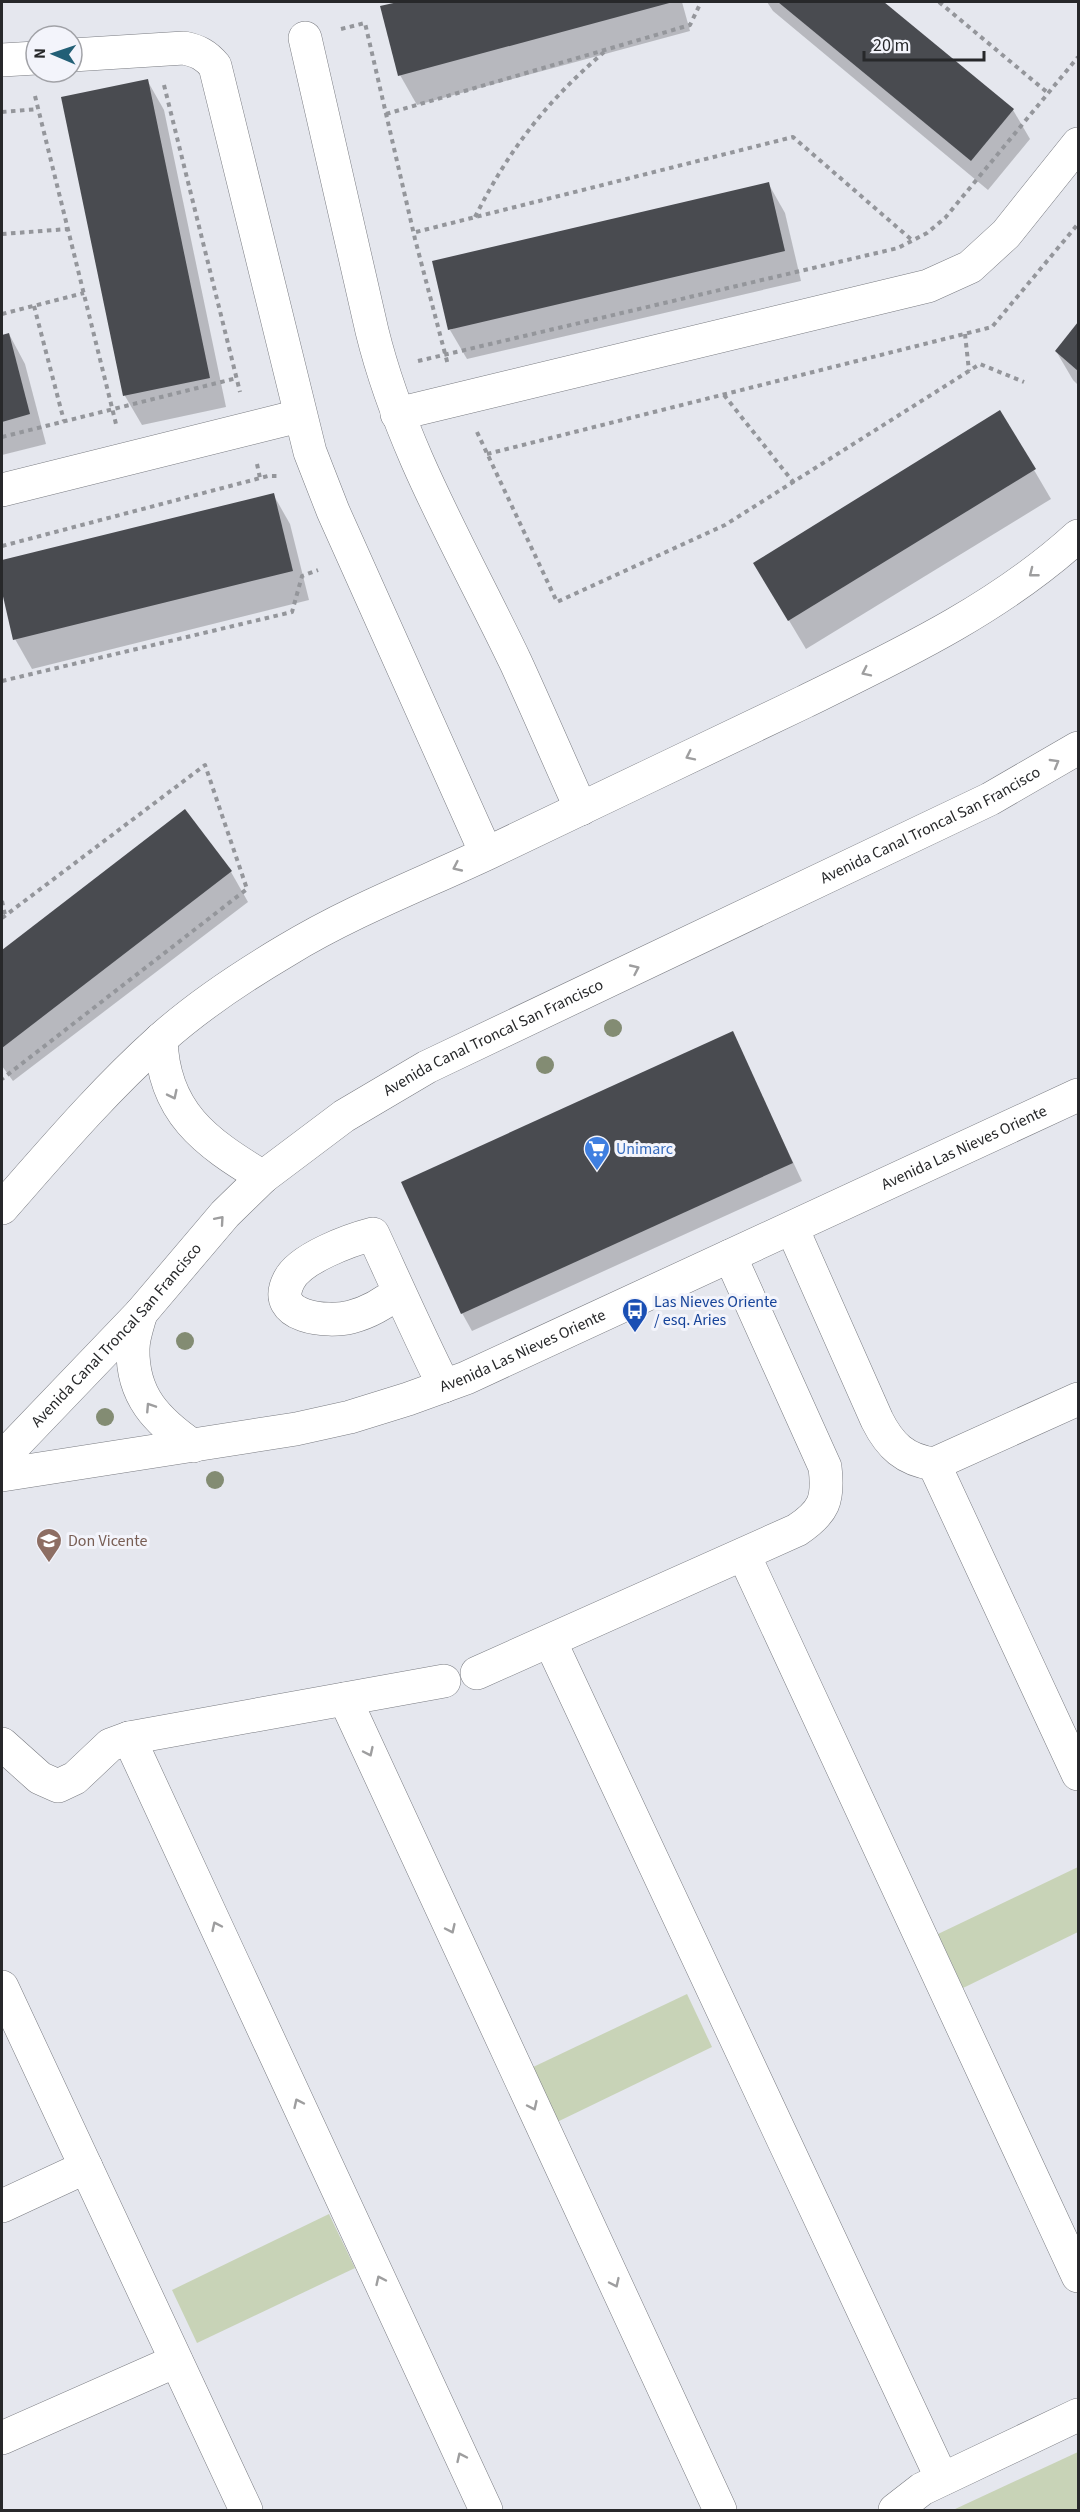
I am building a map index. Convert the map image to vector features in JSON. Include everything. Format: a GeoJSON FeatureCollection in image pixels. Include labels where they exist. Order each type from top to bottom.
{"type":"FeatureCollection","features":[{"type":"Feature","properties":{"kind":"street"},"geometry":{"type":"LineString","coordinates":[[305,38],[381,369],[397,414],[417,463],[516,663],[581,808]]}},
{"type":"Feature","properties":{"kind":"street"},"geometry":{"type":"LineString","coordinates":[[84,54],[184,48],[196,50],[207,56],[215,66],[299,416],[325,492],[486,853]]}},
{"type":"Feature","properties":{"kind":"street"},"geometry":{"type":"LineString","coordinates":[[397,414],[928,286],[970,267],[1006,234],[1078,144]]}},
{"type":"Feature","properties":{"kind":"street"},"geometry":{"type":"LineString","coordinates":[[2,490],[299,416]]}},
{"type":"Feature","properties":{"kind":"street"},"geometry":{"type":"LineString","coordinates":[[2,1208],[107,1091],[161,1039],[242,978],[296,944],[333,924],[581,808],[937,636],[1022,581],[1078,536]]}},
{"type":"Feature","properties":{"kind":"street","name":"Avenida Canal Troncal San Francisco"},"geometry":{"type":"LineString","coordinates":[[2,1458],[141,1313],[225,1214],[264,1177],[344,1116],[427,1068],[990,799],[1078,748]]}},
{"type":"Feature","properties":{"kind":"street"},"geometry":{"type":"LineString","coordinates":[[161,1039],[166,1081],[174,1100],[186,1117],[234,1159],[264,1177]]}},
{"type":"Feature","properties":{"kind":"street","name":"Avenida Las Nieves Oriente"},"geometry":{"type":"LineString","coordinates":[[2,1475],[296,1429],[350,1417],[444,1386],[466,1378],[1078,1095]]}},
{"type":"Feature","properties":{"kind":"street"},"geometry":{"type":"LineString","coordinates":[[792,1228],[886,1438],[897,1450],[919,1462],[934,1464],[1078,1399]]}},
{"type":"Feature","properties":{"kind":"street"},"geometry":{"type":"LineString","coordinates":[[477,1674],[744,1555],[810,1521],[821,1509],[826,1498],[825,1467],[730,1256]]}},
{"type":"Feature","properties":{"kind":"street"},"geometry":{"type":"LineString","coordinates":[[399,1291],[444,1386]]}},
{"type":"Feature","properties":{"kind":"street"},"geometry":{"type":"LineString","coordinates":[[141,1313],[132,1347],[135,1382],[151,1410],[164,1426],[192,1446]]}},
{"type":"Feature","properties":{"kind":"street"},"geometry":{"type":"LineString","coordinates":[[934,1464],[1078,1774]]}},
{"type":"Feature","properties":{"kind":"street"},"geometry":{"type":"LineString","coordinates":[[744,1555],[1078,2276]]}},
{"type":"Feature","properties":{"kind":"street"},"geometry":{"type":"LineString","coordinates":[[550,1641],[942,2479]]}},
{"type":"Feature","properties":{"kind":"street"},"geometry":{"type":"LineString","coordinates":[[2,1744],[40,1778],[58,1786],[75,1778],[110,1745],[129,1738],[444,1681]]}},
{"type":"Feature","properties":{"kind":"street"},"geometry":{"type":"LineString","coordinates":[[345,1699],[720,2511]]}},
{"type":"Feature","properties":{"kind":"street"},"geometry":{"type":"LineString","coordinates":[[129,1738],[486,2511]]}},
{"type":"Feature","properties":{"kind":"street"},"geometry":{"type":"LineString","coordinates":[[2,1987],[246,2511]]}},
{"type":"Feature","properties":{"kind":"street"},"geometry":{"type":"LineString","coordinates":[[2,2206],[86,2167]]}},
{"type":"Feature","properties":{"kind":"street"},"geometry":{"type":"LineString","coordinates":[[2,2438],[176,2361]]}},
{"type":"Feature","properties":{"kind":"street"},"geometry":{"type":"LineString","coordinates":[[895,2511],[922,2489],[1078,2415]]}},
{"type":"Feature","properties":{"kind":"path"},"geometry":{"type":"LineString","coordinates":[[386,114],[690,26],[701,2]]}},
{"type":"Feature","properties":{"kind":"path"},"geometry":{"type":"LineString","coordinates":[[939,2],[1048,93]]}},
{"type":"Feature","properties":{"kind":"path"},"geometry":{"type":"LineString","coordinates":[[305,38],[365,23],[444,355],[461,398],[557,602],[724,525],[980,364],[1024,382]]}},
{"type":"Feature","properties":{"kind":"path"},"geometry":{"type":"LineString","coordinates":[[156,49],[261,478]]}},
{"type":"Feature","properties":{"kind":"path"},"geometry":{"type":"LineString","coordinates":[[474,217],[497,173],[525,132],[550,102],[607,50]]}},
{"type":"Feature","properties":{"kind":"path"},"geometry":{"type":"LineString","coordinates":[[381,369],[898,248],[913,241],[945,218],[1078,57]]}},
{"type":"Feature","properties":{"kind":"path"},"geometry":{"type":"LineString","coordinates":[[21,59],[38,109],[125,459]]}},
{"type":"Feature","properties":{"kind":"path"},"geometry":{"type":"LineString","coordinates":[[2,111],[38,109]]}},
{"type":"Feature","properties":{"kind":"path"},"geometry":{"type":"LineString","coordinates":[[416,232],[793,137],[913,241]]}},
{"type":"Feature","properties":{"kind":"path"},"geometry":{"type":"LineString","coordinates":[[487,454],[992,327],[1078,224]]}},
{"type":"Feature","properties":{"kind":"path"},"geometry":{"type":"LineString","coordinates":[[2,234],[68,230]]}},
{"type":"Feature","properties":{"kind":"path"},"geometry":{"type":"LineString","coordinates":[[2,314],[84,293]]}},
{"type":"Feature","properties":{"kind":"path"},"geometry":{"type":"LineString","coordinates":[[34,306],[64,421]]}},
{"type":"Feature","properties":{"kind":"path"},"geometry":{"type":"LineString","coordinates":[[965,334],[969,371]]}},
{"type":"Feature","properties":{"kind":"path"},"geometry":{"type":"LineString","coordinates":[[2,437],[237,378]]}},
{"type":"Feature","properties":{"kind":"path"},"geometry":{"type":"LineString","coordinates":[[724,395],[794,483]]}},
{"type":"Feature","properties":{"kind":"path"},"geometry":{"type":"LineString","coordinates":[[2,546],[261,478],[275,475],[287,479]]}},
{"type":"Feature","properties":{"kind":"path"},"geometry":{"type":"LineString","coordinates":[[2,681],[292,612],[302,576],[328,567]]}},
{"type":"Feature","properties":{"kind":"path"},"geometry":{"type":"LineString","coordinates":[[2,1079],[248,889],[205,765],[3,916]]}},
{"type":"Feature","properties":{"kind":"path"},"geometry":{"type":"LineString","coordinates":[[2,901],[3,916]]}},
{"type":"Feature","properties":{"kind":"green space"},"geometry":{"type":"Polygon","coordinates":[[[1078,1867],[1078,1932],[963,1988],[938,1934],[1078,1867]]]}},
{"type":"Feature","properties":{"kind":"green space"},"geometry":{"type":"Polygon","coordinates":[[[687,1994],[712,2047],[555,2123],[529,2069],[687,1994]]]}},
{"type":"Feature","properties":{"kind":"green space"},"geometry":{"type":"Polygon","coordinates":[[[329,2214],[355,2268],[197,2343],[172,2290],[329,2214]]]}},
{"type":"Feature","properties":{"kind":"green space"},"geometry":{"type":"Polygon","coordinates":[[[1078,2452],[1078,2510],[953,2510],[1078,2452]]]}},
{"type":"Feature","properties":{"kind":"building"},"geometry":{"type":"Polygon","coordinates":[[[398,2],[673,2],[398,76],[380,6],[398,2]]]}},
{"type":"Feature","properties":{"kind":"building"},"geometry":{"type":"Polygon","coordinates":[[[778,2],[884,2],[1014,109],[971,161],[778,2]]]}},
{"type":"Feature","properties":{"kind":"building"},"geometry":{"type":"Polygon","coordinates":[[[148,79],[210,378],[123,396],[61,97],[148,79]]]}},
{"type":"Feature","properties":{"kind":"building"},"geometry":{"type":"Polygon","coordinates":[[[769,182],[785,251],[448,330],[432,261],[769,182]]]}},
{"type":"Feature","properties":{"kind":"building"},"geometry":{"type":"Polygon","coordinates":[[[1078,322],[1078,371],[1055,351],[1078,322]]]}},
{"type":"Feature","properties":{"kind":"building"},"geometry":{"type":"Polygon","coordinates":[[[9,333],[30,414],[2,422],[2,335],[9,333]]]}},
{"type":"Feature","properties":{"kind":"building"},"geometry":{"type":"Polygon","coordinates":[[[1000,410],[1036,469],[788,621],[753,563],[1000,410]]]}},
{"type":"Feature","properties":{"kind":"building"},"geometry":{"type":"Polygon","coordinates":[[[274,493],[293,571],[13,640],[2,592],[2,560],[274,493]]]}},
{"type":"Feature","properties":{"kind":"building"},"geometry":{"type":"Polygon","coordinates":[[[185,809],[232,871],[2,1048],[2,950],[185,809]]]}},
{"type":"Feature","properties":{"kind":"building","name":"Unimarc"},"geometry":{"type":"Polygon","coordinates":[[[733,1031],[793,1163],[461,1314],[401,1182],[733,1031]]]}},
{"type":"Feature","properties":{"kind":"place","name":"Unimarc"},"geometry":{"type":"Point","coordinates":[597,1172]}},
{"type":"Feature","properties":{"kind":"place","name":"Las Nieves Oriente / esq. Aries"},"geometry":{"type":"Point","coordinates":[635,1334]}},
{"type":"Feature","properties":{"kind":"place","name":"Don Vicente"},"geometry":{"type":"Point","coordinates":[49,1564]}}]}
